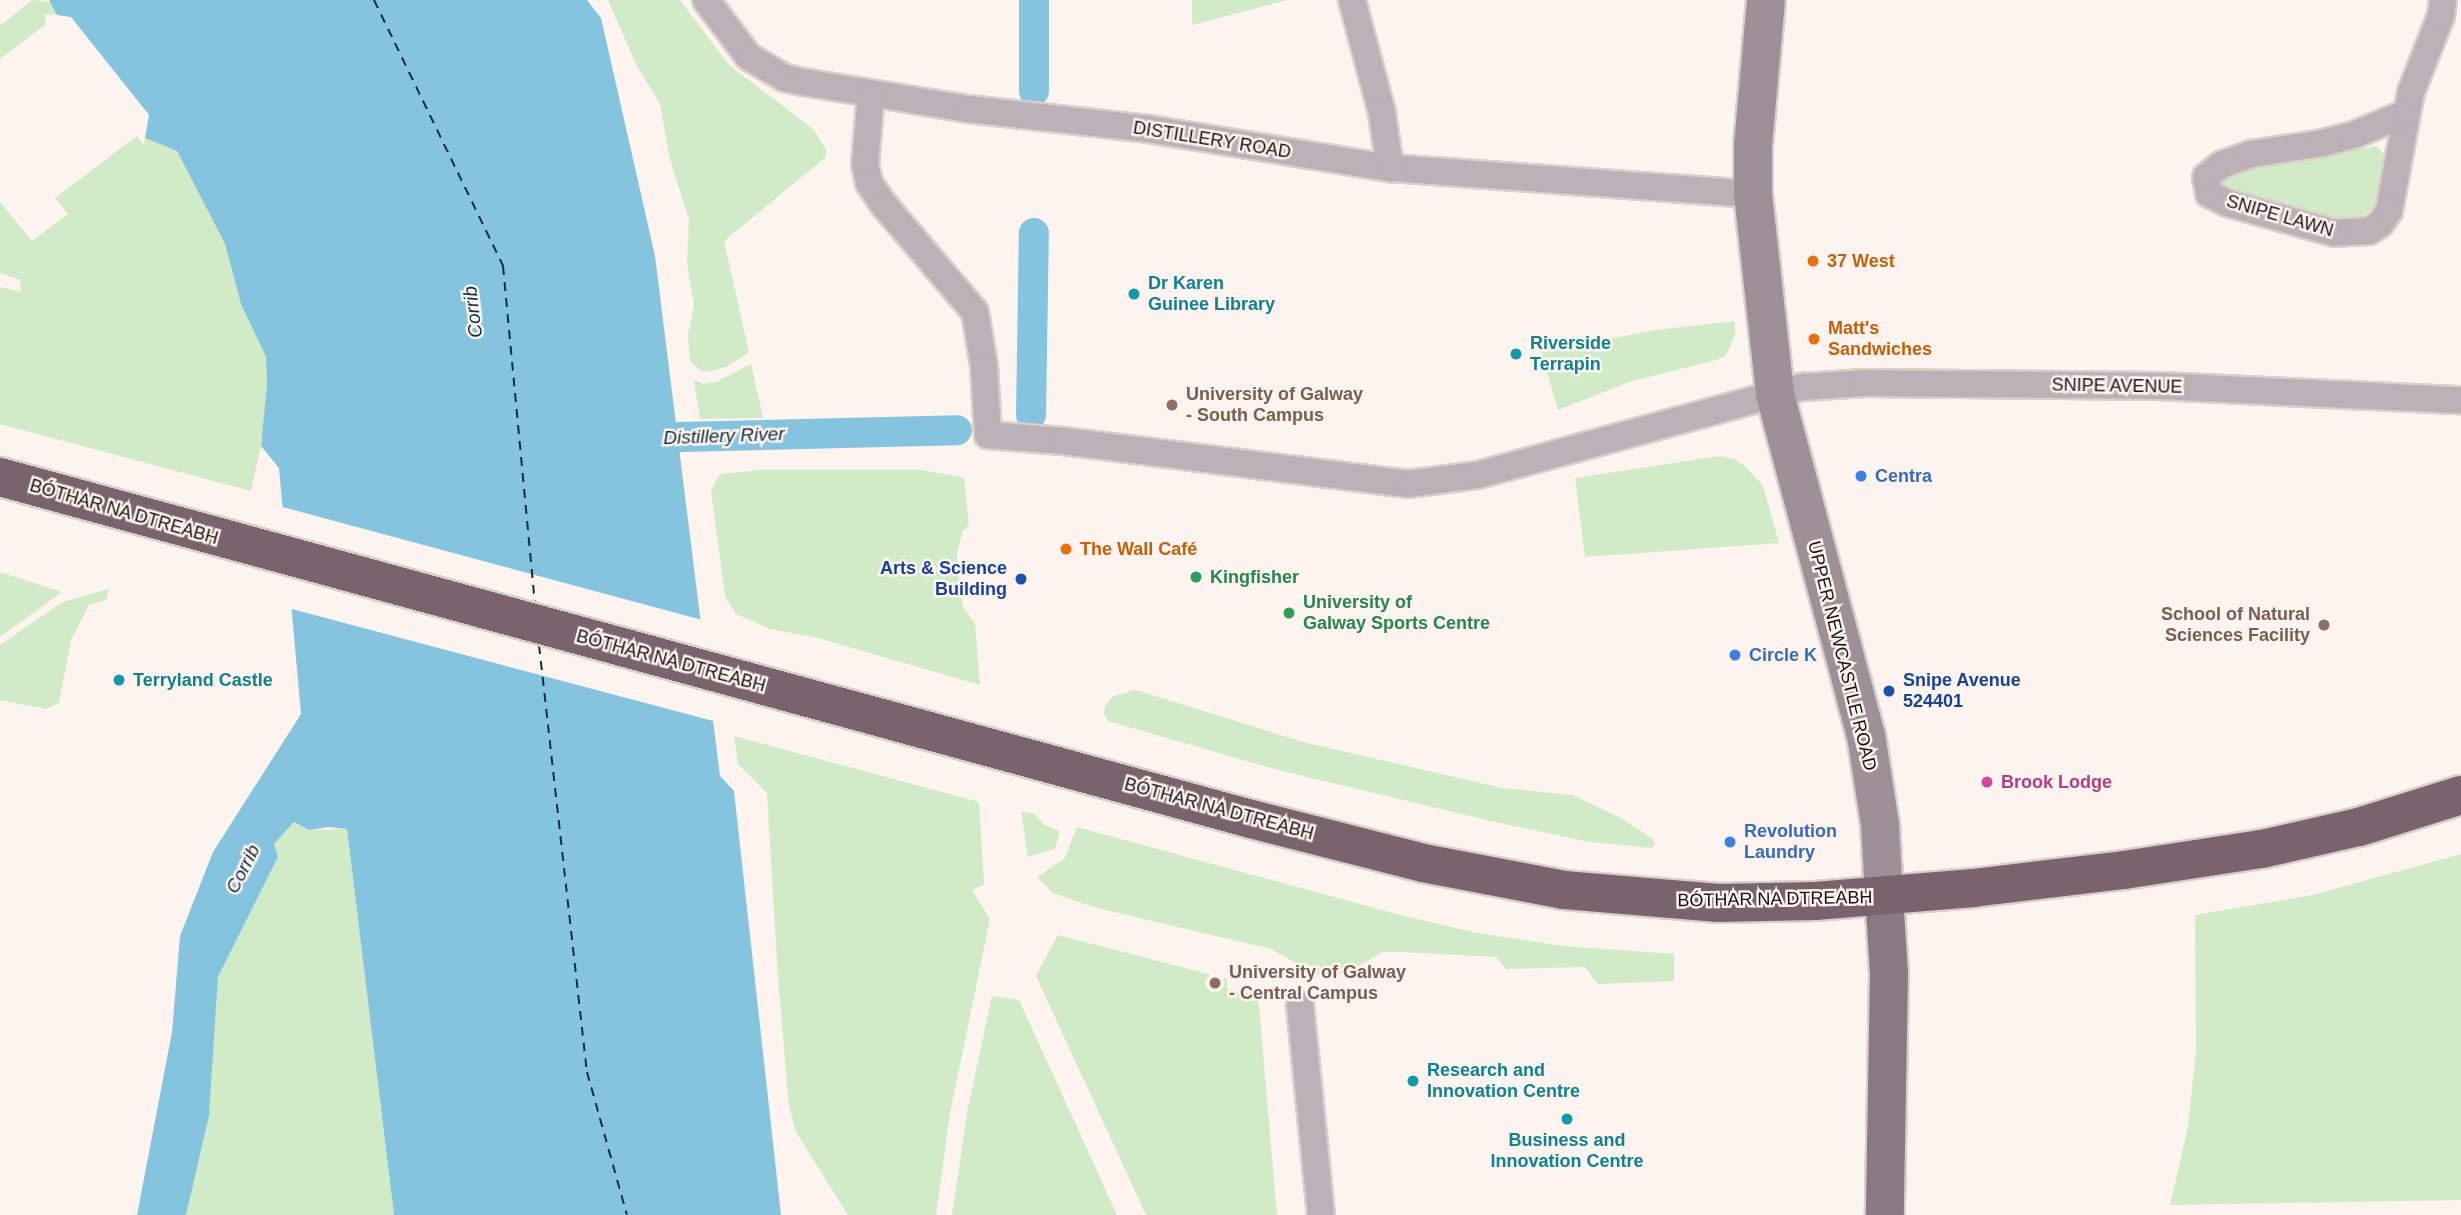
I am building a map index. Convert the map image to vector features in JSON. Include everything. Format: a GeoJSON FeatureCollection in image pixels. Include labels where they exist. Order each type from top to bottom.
{"type":"FeatureCollection","features":[{"type":"Feature","properties":{"kind":"highway","name":"BÓTHAR NA DTREABH"},"geometry":{"type":"LineString","coordinates":[[0,477],[1238,815],[1500,880],[1649,900],[1718,903],[1884,896],[2124,870],[2262,849],[2359,827],[2461,796]]}},
{"type":"Feature","properties":{"kind":"main road","name":"UPPER NEWCASTLE ROAD"},"geometry":{"type":"LineString","coordinates":[[1766,0],[1753,145],[1753,194],[1775,394],[1866,735],[1880,824],[1889,974],[1885,1215]]}},
{"type":"Feature","properties":{"kind":"street","name":"DISTILLERY ROAD"},"geometry":{"type":"LineString","coordinates":[[706,0],[735,42],[765,68],[794,80],[968,109],[1148,130],[1390,168],[1753,194]]}},
{"type":"Feature","properties":{"kind":"street"},"geometry":{"type":"LineString","coordinates":[[1352,0],[1382,113],[1390,168]]}},
{"type":"Feature","properties":{"kind":"street","name":"SNIPE LAWN"},"geometry":{"type":"LineString","coordinates":[[2407,113],[2356,134],[2323,143],[2252,154],[2221,165],[2207,177],[2209,194],[2227,203],[2335,233],[2369,231],[2380,223],[2389,211],[2411,92],[2436,31],[2443,0]]}},
{"type":"Feature","properties":{"kind":"street","name":"SNIPE AVENUE"},"geometry":{"type":"LineString","coordinates":[[871,93],[865,164],[869,183],[975,312],[984,366],[988,435],[1063,441],[1408,484],[1478,475],[1803,387],[1865,383],[2159,386],[2461,400]]}},
{"type":"Feature","properties":{"kind":"street"},"geometry":{"type":"LineString","coordinates":[[1300,1005],[1321,1215]]}},
{"type":"Feature","properties":{"kind":"green space"},"geometry":{"type":"Polygon","coordinates":[[[32,0],[52,2],[57,15],[45,14],[45,25],[0,59],[0,26],[32,0]]]}},
{"type":"Feature","properties":{"kind":"green space"},"geometry":{"type":"Polygon","coordinates":[[[608,0],[680,0],[728,64],[814,130],[826,149],[826,157],[724,241],[749,352],[726,367],[702,372],[690,361],[688,335],[694,305],[687,263],[689,220],[669,156],[660,104],[636,64],[608,0]]]}},
{"type":"Feature","properties":{"kind":"green space"},"geometry":{"type":"Polygon","coordinates":[[[1192,0],[1287,0],[1192,25],[1192,0]]]}},
{"type":"Feature","properties":{"kind":"green space"},"geometry":{"type":"Polygon","coordinates":[[[137,136],[144,145],[145,138],[177,151],[225,244],[241,304],[266,357],[267,384],[261,446],[251,491],[0,424],[0,287],[21,292],[20,280],[0,273],[0,202],[32,241],[68,214],[55,198],[137,136]]]}},
{"type":"Feature","properties":{"kind":"green space"},"geometry":{"type":"Polygon","coordinates":[[[2376,146],[2387,156],[2379,204],[2346,227],[2218,195],[2215,176],[2376,146]]]}},
{"type":"Feature","properties":{"kind":"green space"},"geometry":{"type":"Polygon","coordinates":[[[1735,321],[1735,334],[1725,356],[1629,382],[1558,410],[1541,352],[1655,330],[1735,321]]]}},
{"type":"Feature","properties":{"kind":"green space"},"geometry":{"type":"Polygon","coordinates":[[[751,364],[763,418],[700,419],[694,380],[704,384],[716,382],[751,364]]]}},
{"type":"Feature","properties":{"kind":"green space"},"geometry":{"type":"Polygon","coordinates":[[[1720,456],[1734,459],[1746,467],[1763,486],[1779,543],[1585,557],[1575,478],[1720,456]]]}},
{"type":"Feature","properties":{"kind":"green space"},"geometry":{"type":"Polygon","coordinates":[[[760,470],[922,470],[964,478],[969,525],[963,530],[957,553],[960,594],[964,609],[975,623],[980,685],[818,638],[770,629],[736,614],[725,596],[711,491],[720,474],[760,470]]]}},
{"type":"Feature","properties":{"kind":"green space"},"geometry":{"type":"Polygon","coordinates":[[[0,572],[62,592],[0,637],[0,572]]]}},
{"type":"Feature","properties":{"kind":"green space"},"geometry":{"type":"Polygon","coordinates":[[[109,589],[106,600],[89,605],[71,640],[59,703],[46,709],[0,700],[0,645],[63,602],[109,589]]]}},
{"type":"Feature","properties":{"kind":"green space"},"geometry":{"type":"Polygon","coordinates":[[[1136,690],[1303,742],[1502,788],[1572,795],[1621,818],[1653,839],[1655,845],[1650,848],[1584,841],[1491,821],[1278,770],[1108,721],[1104,713],[1105,706],[1113,696],[1136,690]]]}},
{"type":"Feature","properties":{"kind":"green space"},"geometry":{"type":"Polygon","coordinates":[[[734,736],[979,802],[984,884],[972,890],[990,919],[950,1113],[936,1215],[848,1215],[796,1132],[789,1106],[778,978],[767,793],[738,764],[734,736]]]}},
{"type":"Feature","properties":{"kind":"green space"},"geometry":{"type":"Polygon","coordinates":[[[1021,811],[1034,814],[1045,825],[1060,831],[1055,849],[1028,857],[1021,811]]]}},
{"type":"Feature","properties":{"kind":"green space"},"geometry":{"type":"Polygon","coordinates":[[[294,822],[309,830],[347,829],[394,1215],[186,1215],[209,1116],[218,977],[278,857],[274,844],[294,822]]]}},
{"type":"Feature","properties":{"kind":"green space"},"geometry":{"type":"Polygon","coordinates":[[[1077,827],[1400,915],[1477,933],[1563,946],[1674,954],[1674,981],[1598,984],[1585,967],[1506,969],[1496,957],[1403,952],[1382,952],[1346,974],[1317,975],[1271,949],[1093,907],[1053,893],[1037,877],[1065,858],[1077,827]]]}},
{"type":"Feature","properties":{"kind":"green space"},"geometry":{"type":"Polygon","coordinates":[[[2461,854],[2461,1200],[2170,1205],[2188,1127],[2196,1051],[2195,915],[2313,895],[2461,854]]]}},
{"type":"Feature","properties":{"kind":"green space"},"geometry":{"type":"Polygon","coordinates":[[[1058,935],[1227,979],[1227,989],[1258,995],[1277,1215],[1146,1215],[1036,976],[1058,935]]]}},
{"type":"Feature","properties":{"kind":"green space"},"geometry":{"type":"Polygon","coordinates":[[[992,996],[1019,1000],[1117,1215],[952,1215],[967,1113],[992,996]]]}},
{"type":"Feature","properties":{"kind":"water","name":"Corrib"},"geometry":{"type":"Polygon","coordinates":[[[49,0],[587,0],[601,18],[655,256],[720,776],[734,791],[781,1215],[394,1215],[347,829],[329,827],[309,830],[294,822],[274,844],[278,857],[218,977],[209,1116],[186,1215],[137,1215],[172,1032],[180,936],[213,852],[301,714],[279,468],[261,446],[267,384],[266,357],[241,304],[225,244],[177,151],[145,138],[149,115],[71,17],[57,15],[49,0]]]}},
{"type":"Feature","properties":{"kind":"pier"},"geometry":{"type":"Polygon","coordinates":[[[279,506],[706,621],[717,722],[288,608],[279,506]]]}},
{"type":"Feature","properties":{"kind":"waterway","name":"Distillery River"},"geometry":{"type":"LineString","coordinates":[[1034,0],[1034,91]]}},
{"type":"Feature","properties":{"kind":"waterway","name":"Distillery River"},"geometry":{"type":"LineString","coordinates":[[1031,415],[1034,233]]}},
{"type":"Feature","properties":{"kind":"waterway","name":"Distillery River"},"geometry":{"type":"LineString","coordinates":[[638,438],[957,430]]}},
{"type":"Feature","properties":{"kind":"ferry route"},"geometry":{"type":"LineString","coordinates":[[374,0],[503,266],[535,605]]}},
{"type":"Feature","properties":{"kind":"ferry route"},"geometry":{"type":"LineString","coordinates":[[539,645],[587,1072],[627,1215]]}},
{"type":"Feature","properties":{"kind":"place","name":"37 West"},"geometry":{"type":"Point","coordinates":[1813,261]}},
{"type":"Feature","properties":{"kind":"place","name":"Dr Karen Guinee Library"},"geometry":{"type":"Point","coordinates":[1134,294]}},
{"type":"Feature","properties":{"kind":"place","name":"Matt's Sandwiches"},"geometry":{"type":"Point","coordinates":[1814,339]}},
{"type":"Feature","properties":{"kind":"place","name":"Riverside Terrapin"},"geometry":{"type":"Point","coordinates":[1516,354]}},
{"type":"Feature","properties":{"kind":"place","name":"University of Galway - South Campus"},"geometry":{"type":"Point","coordinates":[1172,405]}},
{"type":"Feature","properties":{"kind":"place","name":"Centra"},"geometry":{"type":"Point","coordinates":[1861,476]}},
{"type":"Feature","properties":{"kind":"place","name":"The Wall Café"},"geometry":{"type":"Point","coordinates":[1066,549]}},
{"type":"Feature","properties":{"kind":"place","name":"Kingfisher"},"geometry":{"type":"Point","coordinates":[1196,577]}},
{"type":"Feature","properties":{"kind":"place","name":"Arts & Science Building"},"geometry":{"type":"Point","coordinates":[1021,579]}},
{"type":"Feature","properties":{"kind":"place","name":"University of Galway Sports Centre"},"geometry":{"type":"Point","coordinates":[1289,613]}},
{"type":"Feature","properties":{"kind":"place","name":"School of Natural Sciences Facility"},"geometry":{"type":"Point","coordinates":[2324,625]}},
{"type":"Feature","properties":{"kind":"place","name":"Circle K"},"geometry":{"type":"Point","coordinates":[1735,655]}},
{"type":"Feature","properties":{"kind":"place","name":"Terryland Castle"},"geometry":{"type":"Point","coordinates":[119,680]}},
{"type":"Feature","properties":{"kind":"place","name":"Snipe Avenue 524401"},"geometry":{"type":"Point","coordinates":[1889,691]}},
{"type":"Feature","properties":{"kind":"place","name":"Brook Lodge"},"geometry":{"type":"Point","coordinates":[1987,782]}},
{"type":"Feature","properties":{"kind":"place","name":"Revolution Laundry"},"geometry":{"type":"Point","coordinates":[1730,842]}},
{"type":"Feature","properties":{"kind":"place","name":"University of Galway - Central Campus"},"geometry":{"type":"Point","coordinates":[1215,983]}},
{"type":"Feature","properties":{"kind":"place","name":"Research and Innovation Centre"},"geometry":{"type":"Point","coordinates":[1413,1081]}},
{"type":"Feature","properties":{"kind":"place","name":"Business and Innovation Centre"},"geometry":{"type":"Point","coordinates":[1567,1119]}}]}
